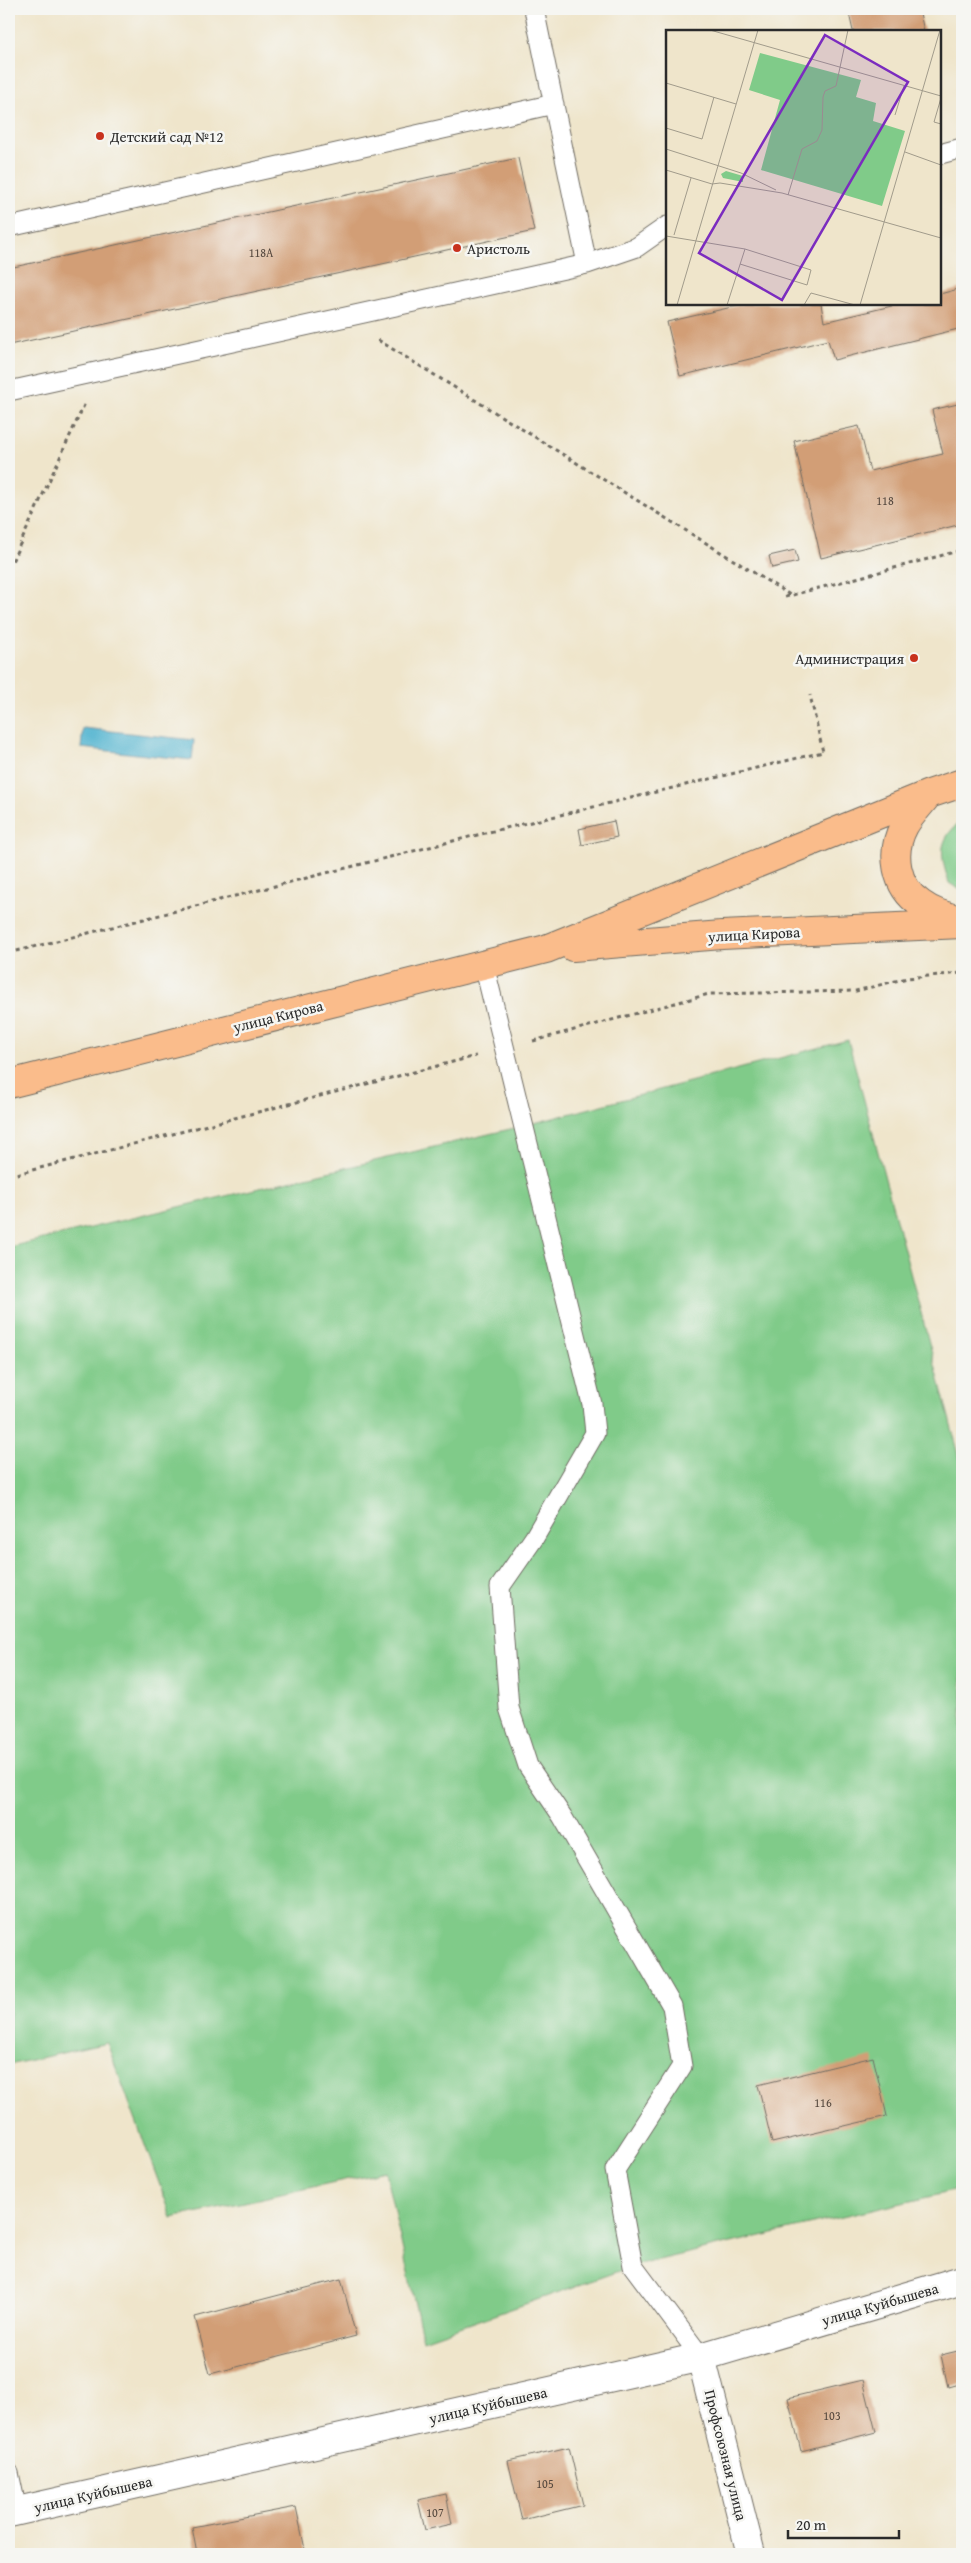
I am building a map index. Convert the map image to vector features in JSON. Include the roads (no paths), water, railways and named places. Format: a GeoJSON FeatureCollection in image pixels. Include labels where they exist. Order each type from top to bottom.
{"type":"FeatureCollection","features":[{"type":"Feature","properties":{"kind":"main road","name":"улица Кирова"},"geometry":{"type":"LineString","coordinates":[[9,1084],[546,949],[929,794],[962,783]]}},
{"type":"Feature","properties":{"kind":"main road","name":"улица Кирова"},"geometry":{"type":"LineString","coordinates":[[929,794],[904,825],[896,847],[897,869],[903,885],[920,904],[962,923]]}},
{"type":"Feature","properties":{"kind":"main road","name":"улица Кирова"},"geometry":{"type":"LineString","coordinates":[[546,949],[722,935],[962,923]]}},
{"type":"Feature","properties":{"kind":"street","name":"улица Куйбышева"},"geometry":{"type":"LineString","coordinates":[[13,2512],[700,2357],[962,2280]]}},
{"type":"Feature","properties":{"kind":"street","name":"Профсоюзная улица"},"geometry":{"type":"LineString","coordinates":[[700,2357],[751,2554]]}},
{"type":"Feature","properties":{"kind":"lane"},"geometry":{"type":"LineString","coordinates":[[534,9],[587,264]]}},
{"type":"Feature","properties":{"kind":"lane"},"geometry":{"type":"LineString","coordinates":[[9,227],[554,104]]}},
{"type":"Feature","properties":{"kind":"lane"},"geometry":{"type":"LineString","coordinates":[[941,154],[962,148]]}},
{"type":"Feature","properties":{"kind":"lane"},"geometry":{"type":"LineString","coordinates":[[9,391],[344,319],[587,264],[637,247],[666,227]]}},
{"type":"Feature","properties":{"kind":"lane"},"geometry":{"type":"LineString","coordinates":[[484,965],[592,1404],[595,1433],[534,1538],[500,1587],[509,1708],[528,1766],[562,1816],[672,2006],[682,2066],[615,2170],[633,2266],[700,2357]]}},
{"type":"Feature","properties":{"kind":"lane"},"geometry":{"type":"LineString","coordinates":[[9,2472],[13,2512]]}},
{"type":"Feature","properties":{"kind":"water"},"geometry":{"type":"Polygon","coordinates":[[[83,728],[194,740],[192,760],[81,748],[83,728]]]}},
{"type":"Feature","properties":{"kind":"place","name":"Детский сад №12"},"geometry":{"type":"Point","coordinates":[100,136]}},
{"type":"Feature","properties":{"kind":"place","name":"Аристоль"},"geometry":{"type":"Point","coordinates":[457,248]}},
{"type":"Feature","properties":{"kind":"place","name":"Администрация"},"geometry":{"type":"Point","coordinates":[914,658]}}]}
